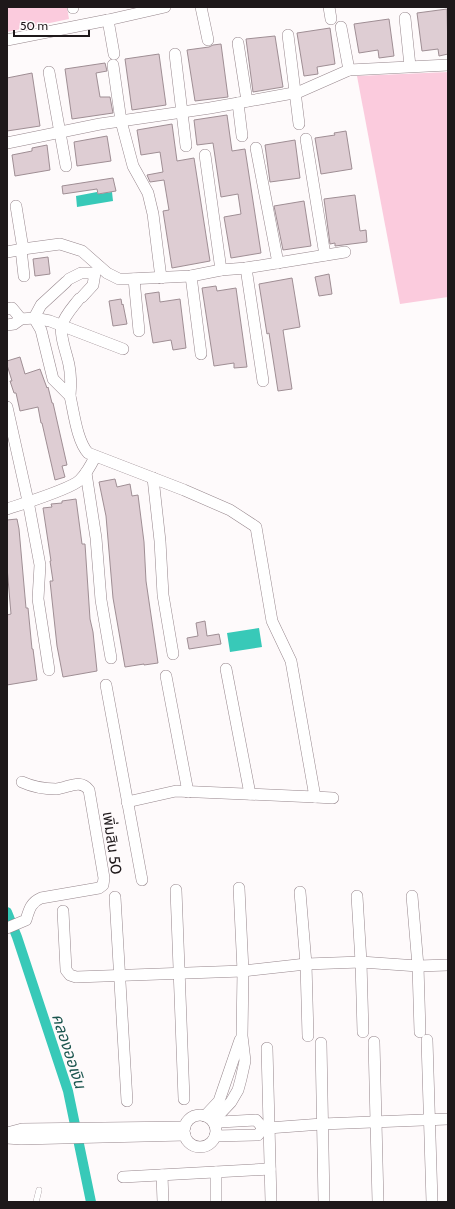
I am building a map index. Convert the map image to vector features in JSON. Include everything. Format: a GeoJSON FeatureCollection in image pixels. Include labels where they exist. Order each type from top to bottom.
{"type":"FeatureCollection","features":[{"type":"Feature","properties":{"kind":"street"},"geometry":{"type":"LineString","coordinates":[[7,40],[165,7]]}},
{"type":"Feature","properties":{"kind":"street"},"geometry":{"type":"LineString","coordinates":[[201,7],[208,40]]}},
{"type":"Feature","properties":{"kind":"street"},"geometry":{"type":"LineString","coordinates":[[329,7],[331,19]]}},
{"type":"Feature","properties":{"kind":"street"},"geometry":{"type":"LineString","coordinates":[[405,18],[410,66]]}},
{"type":"Feature","properties":{"kind":"street"},"geometry":{"type":"LineString","coordinates":[[108,20],[121,121],[133,166],[148,193],[153,214],[161,278]]}},
{"type":"Feature","properties":{"kind":"street"},"geometry":{"type":"LineString","coordinates":[[340,27],[349,70]]}},
{"type":"Feature","properties":{"kind":"street"},"geometry":{"type":"LineString","coordinates":[[288,35],[299,124]]}},
{"type":"Feature","properties":{"kind":"street"},"geometry":{"type":"LineString","coordinates":[[238,43],[242,102],[242,136]]}},
{"type":"Feature","properties":{"kind":"street"},"geometry":{"type":"LineString","coordinates":[[175,54],[186,146]]}},
{"type":"Feature","properties":{"kind":"street"},"geometry":{"type":"LineString","coordinates":[[7,142],[61,131],[295,93],[349,70],[448,65]]}},
{"type":"Feature","properties":{"kind":"street"},"geometry":{"type":"LineString","coordinates":[[48,72],[61,131],[66,166]]}},
{"type":"Feature","properties":{"kind":"street"},"geometry":{"type":"LineString","coordinates":[[306,138],[325,255]]}},
{"type":"Feature","properties":{"kind":"street"},"geometry":{"type":"LineString","coordinates":[[256,148],[278,263]]}},
{"type":"Feature","properties":{"kind":"street"},"geometry":{"type":"LineString","coordinates":[[205,156],[221,270]]}},
{"type":"Feature","properties":{"kind":"street"},"geometry":{"type":"LineString","coordinates":[[16,206],[24,276]]}},
{"type":"Feature","properties":{"kind":"street"},"geometry":{"type":"LineString","coordinates":[[7,252],[60,244],[82,251],[97,269],[119,279],[134,279],[191,276],[221,270],[246,268],[345,252]]}},
{"type":"Feature","properties":{"kind":"street"},"geometry":{"type":"LineString","coordinates":[[246,268],[263,381]]}},
{"type":"Feature","properties":{"kind":"street"},"geometry":{"type":"LineString","coordinates":[[34,318],[41,305],[68,281],[81,273],[97,269]]}},
{"type":"Feature","properties":{"kind":"street"},"geometry":{"type":"LineString","coordinates":[[97,269],[93,285],[68,314],[62,326],[71,380],[70,396],[83,448],[95,457],[153,478],[230,510],[256,527],[272,621],[291,661],[315,796]]}},
{"type":"Feature","properties":{"kind":"street"},"geometry":{"type":"LineString","coordinates":[[191,276],[201,354]]}},
{"type":"Feature","properties":{"kind":"street"},"geometry":{"type":"LineString","coordinates":[[134,279],[139,331]]}},
{"type":"Feature","properties":{"kind":"street"},"geometry":{"type":"LineString","coordinates":[[7,309],[12,308],[21,319]]}},
{"type":"Feature","properties":{"kind":"street"},"geometry":{"type":"LineString","coordinates":[[34,318],[40,330],[53,379],[70,396]]}},
{"type":"Feature","properties":{"kind":"street"},"geometry":{"type":"LineString","coordinates":[[7,325],[14,324],[21,319],[34,318],[50,321],[123,349]]}},
{"type":"Feature","properties":{"kind":"street"},"geometry":{"type":"LineString","coordinates":[[7,407],[28,501],[40,565],[38,599],[49,670]]}},
{"type":"Feature","properties":{"kind":"street"},"geometry":{"type":"LineString","coordinates":[[7,509],[79,482],[95,457]]}},
{"type":"Feature","properties":{"kind":"street"},"geometry":{"type":"LineString","coordinates":[[86,473],[96,538],[101,600],[111,658]]}},
{"type":"Feature","properties":{"kind":"street"},"geometry":{"type":"LineString","coordinates":[[153,478],[160,541],[163,595],[173,654]]}},
{"type":"Feature","properties":{"kind":"street"},"geometry":{"type":"LineString","coordinates":[[226,669],[250,794]]}},
{"type":"Feature","properties":{"kind":"street"},"geometry":{"type":"LineString","coordinates":[[166,676],[188,792]]}},
{"type":"Feature","properties":{"kind":"street"},"geometry":{"type":"LineString","coordinates":[[106,685],[142,880]]}},
{"type":"Feature","properties":{"kind":"street","name":"เพิ่มสิน 50"},"geometry":{"type":"LineString","coordinates":[[7,928],[26,920],[31,906],[35,901],[41,898],[99,888],[103,885],[104,878],[89,790],[86,786],[72,784],[57,789],[33,787],[22,782]]}},
{"type":"Feature","properties":{"kind":"street"},"geometry":{"type":"LineString","coordinates":[[127,802],[176,791],[333,798]]}},
{"type":"Feature","properties":{"kind":"street"},"geometry":{"type":"LineString","coordinates":[[239,888],[242,971],[242,1036],[245,1061],[240,1084],[231,1102],[212,1125],[210,1143],[200,1147],[190,1143],[185,1131],[191,1119],[195,1116],[212,1125],[220,1122],[256,1120],[266,1128],[322,1124],[448,1119]]}},
{"type":"Feature","properties":{"kind":"street"},"geometry":{"type":"LineString","coordinates":[[176,890],[184,1099]]}},
{"type":"Feature","properties":{"kind":"street"},"geometry":{"type":"LineString","coordinates":[[300,892],[306,964],[308,1036]]}},
{"type":"Feature","properties":{"kind":"street"},"geometry":{"type":"LineString","coordinates":[[357,896],[363,1032]]}},
{"type":"Feature","properties":{"kind":"street"},"geometry":{"type":"LineString","coordinates":[[412,896],[429,1120],[432,1202]]}},
{"type":"Feature","properties":{"kind":"street"},"geometry":{"type":"LineString","coordinates":[[115,897],[127,1101]]}},
{"type":"Feature","properties":{"kind":"street"},"geometry":{"type":"LineString","coordinates":[[63,911],[66,970],[70,975],[76,977],[242,971],[306,964],[361,962],[418,966],[448,965]]}},
{"type":"Feature","properties":{"kind":"street"},"geometry":{"type":"LineString","coordinates":[[374,1042],[378,1202]]}},
{"type":"Feature","properties":{"kind":"street"},"geometry":{"type":"LineString","coordinates":[[320,1043],[324,1202]]}},
{"type":"Feature","properties":{"kind":"street"},"geometry":{"type":"LineString","coordinates":[[267,1048],[266,1128],[270,1169],[271,1202]]}},
{"type":"Feature","properties":{"kind":"street"},"geometry":{"type":"LineString","coordinates":[[7,1133],[185,1131]]}},
{"type":"Feature","properties":{"kind":"street"},"geometry":{"type":"LineString","coordinates":[[7,1138],[21,1134]]}},
{"type":"Feature","properties":{"kind":"street"},"geometry":{"type":"LineString","coordinates":[[123,1177],[270,1169]]}},
{"type":"Feature","properties":{"kind":"street"},"geometry":{"type":"LineString","coordinates":[[216,1172],[216,1202]]}},
{"type":"Feature","properties":{"kind":"street"},"geometry":{"type":"LineString","coordinates":[[162,1175],[163,1202]]}},
{"type":"Feature","properties":{"kind":"lane"},"geometry":{"type":"LineString","coordinates":[[36,1202],[39,1190]]}},
{"type":"Feature","properties":{"kind":"shaded area"},"geometry":{"type":"Polygon","coordinates":[[[7,7],[67,7],[69,19],[7,32],[7,7]]]}},
{"type":"Feature","properties":{"kind":"shaded area"},"geometry":{"type":"Polygon","coordinates":[[[448,72],[448,297],[400,304],[357,76],[448,72]]]}},
{"type":"Feature","properties":{"kind":"shaded area"},"geometry":{"type":"Polygon","coordinates":[[[97,192],[98,194],[112,192],[113,201],[77,207],[76,196],[97,192]]]}},
{"type":"Feature","properties":{"kind":"shaded area"},"geometry":{"type":"Polygon","coordinates":[[[259,628],[262,647],[230,652],[227,633],[259,628]]]}},
{"type":"Feature","properties":{"kind":"building"},"geometry":{"type":"Polygon","coordinates":[[[447,9],[448,54],[439,56],[438,49],[422,51],[417,13],[447,9]]]}},
{"type":"Feature","properties":{"kind":"building"},"geometry":{"type":"Polygon","coordinates":[[[389,19],[394,56],[379,58],[378,50],[359,53],[354,24],[389,19]]]}},
{"type":"Feature","properties":{"kind":"building"},"geometry":{"type":"Polygon","coordinates":[[[330,28],[335,64],[317,67],[318,74],[304,76],[297,33],[330,28]]]}},
{"type":"Feature","properties":{"kind":"building"},"geometry":{"type":"Polygon","coordinates":[[[275,36],[283,87],[253,92],[246,39],[275,36]]]}},
{"type":"Feature","properties":{"kind":"building"},"geometry":{"type":"Polygon","coordinates":[[[221,44],[228,97],[195,101],[187,50],[221,44]]]}},
{"type":"Feature","properties":{"kind":"building"},"geometry":{"type":"Polygon","coordinates":[[[159,54],[166,105],[132,110],[125,59],[159,54]]]}},
{"type":"Feature","properties":{"kind":"building"},"geometry":{"type":"Polygon","coordinates":[[[105,63],[107,71],[96,73],[100,97],[110,97],[113,113],[72,119],[65,69],[105,63]]]}},
{"type":"Feature","properties":{"kind":"building"},"geometry":{"type":"Polygon","coordinates":[[[32,73],[40,126],[7,131],[7,78],[32,73]]]}},
{"type":"Feature","properties":{"kind":"building"},"geometry":{"type":"Polygon","coordinates":[[[227,115],[232,151],[245,149],[261,253],[231,258],[224,217],[241,214],[238,194],[221,197],[213,143],[197,145],[194,120],[227,115]]]}},
{"type":"Feature","properties":{"kind":"building"},"geometry":{"type":"Polygon","coordinates":[[[172,124],[177,161],[194,158],[210,261],[172,268],[163,211],[169,210],[164,180],[150,182],[147,175],[163,172],[160,152],[141,155],[137,130],[172,124]]]}},
{"type":"Feature","properties":{"kind":"building"},"geometry":{"type":"Polygon","coordinates":[[[346,131],[352,169],[321,174],[315,138],[335,135],[334,133],[346,131]]]}},
{"type":"Feature","properties":{"kind":"building"},"geometry":{"type":"Polygon","coordinates":[[[107,136],[111,161],[77,166],[74,142],[107,136]]]}},
{"type":"Feature","properties":{"kind":"building"},"geometry":{"type":"Polygon","coordinates":[[[295,140],[300,178],[270,182],[265,145],[295,140]]]}},
{"type":"Feature","properties":{"kind":"building"},"geometry":{"type":"Polygon","coordinates":[[[47,145],[50,170],[15,176],[12,155],[32,151],[32,148],[47,145]]]}},
{"type":"Feature","properties":{"kind":"building"},"geometry":{"type":"Polygon","coordinates":[[[113,178],[116,191],[98,194],[97,189],[63,194],[62,186],[113,178]]]}},
{"type":"Feature","properties":{"kind":"building"},"geometry":{"type":"Polygon","coordinates":[[[355,195],[360,231],[366,230],[367,242],[335,246],[335,243],[330,244],[324,199],[355,195]]]}},
{"type":"Feature","properties":{"kind":"building"},"geometry":{"type":"Polygon","coordinates":[[[304,201],[311,246],[283,250],[274,206],[304,201]]]}},
{"type":"Feature","properties":{"kind":"building"},"geometry":{"type":"Polygon","coordinates":[[[48,257],[50,274],[35,276],[33,259],[48,257]]]}},
{"type":"Feature","properties":{"kind":"building"},"geometry":{"type":"Polygon","coordinates":[[[329,274],[332,294],[319,296],[315,277],[329,274]]]}},
{"type":"Feature","properties":{"kind":"building"},"geometry":{"type":"Polygon","coordinates":[[[292,278],[300,327],[283,330],[292,389],[278,391],[269,333],[267,334],[259,284],[292,278]]]}},
{"type":"Feature","properties":{"kind":"building"},"geometry":{"type":"Polygon","coordinates":[[[216,286],[217,291],[236,288],[247,367],[234,368],[234,363],[214,366],[202,288],[216,286]]]}},
{"type":"Feature","properties":{"kind":"building"},"geometry":{"type":"Polygon","coordinates":[[[159,292],[160,302],[180,299],[186,348],[173,350],[171,340],[153,343],[145,294],[159,292]]]}},
{"type":"Feature","properties":{"kind":"building"},"geometry":{"type":"Polygon","coordinates":[[[121,299],[127,324],[113,326],[109,301],[121,299]]]}},
{"type":"Feature","properties":{"kind":"building"},"geometry":{"type":"Polygon","coordinates":[[[20,357],[25,374],[40,369],[47,388],[48,387],[67,465],[62,466],[65,477],[55,480],[38,407],[20,411],[16,393],[14,393],[10,381],[12,381],[7,361],[20,357]]]}},
{"type":"Feature","properties":{"kind":"building"},"geometry":{"type":"Polygon","coordinates":[[[115,479],[117,487],[130,484],[132,496],[138,495],[144,542],[146,581],[158,663],[125,667],[113,598],[106,516],[99,482],[115,479]]]}},
{"type":"Feature","properties":{"kind":"building"},"geometry":{"type":"Polygon","coordinates":[[[76,499],[82,544],[85,544],[90,619],[93,632],[97,671],[63,677],[57,646],[50,581],[53,581],[51,561],[43,508],[52,507],[51,504],[62,503],[62,501],[76,499]]]}},
{"type":"Feature","properties":{"kind":"building"},"geometry":{"type":"Polygon","coordinates":[[[17,519],[26,608],[28,608],[37,680],[7,685],[7,615],[11,614],[7,567],[7,520],[17,519]]]}},
{"type":"Feature","properties":{"kind":"building"},"geometry":{"type":"Polygon","coordinates":[[[205,621],[207,636],[219,634],[221,644],[189,649],[187,638],[198,636],[196,623],[205,621]]]}},
{"type":"Feature","properties":{"kind":"waterway","name":"คลองออเงิน"},"geometry":{"type":"LineString","coordinates":[[7,912],[17,937],[68,1091],[91,1202]]}}]}
